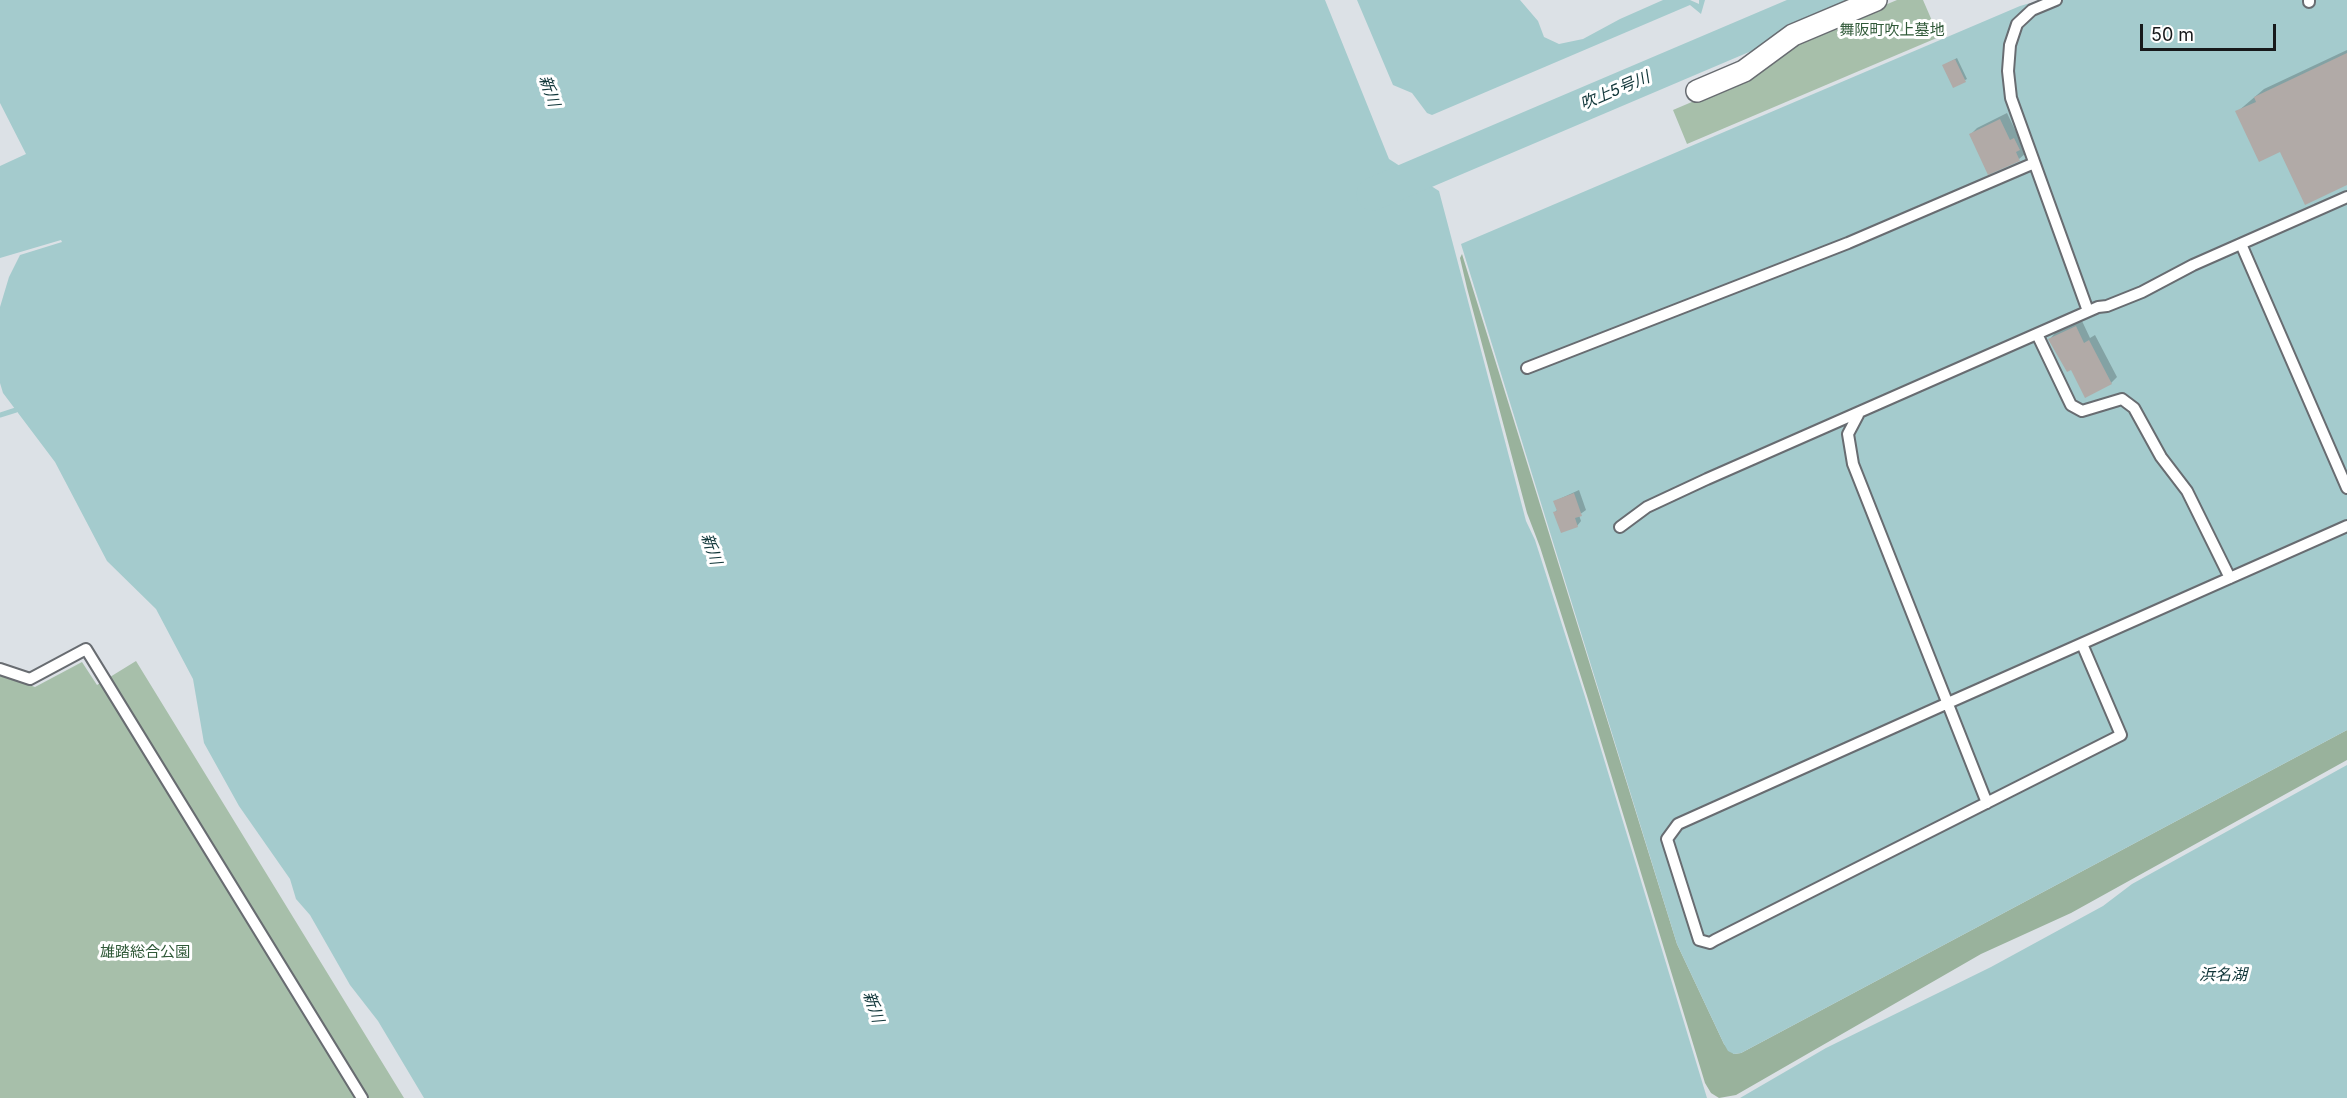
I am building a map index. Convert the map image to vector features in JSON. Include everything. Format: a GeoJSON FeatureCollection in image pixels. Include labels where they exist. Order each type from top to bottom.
{"type":"FeatureCollection","features":[{"type":"Feature","properties":{"kind":"street"},"geometry":{"type":"LineString","coordinates":[[1697,91],[1744,71],[1793,35],[1876,0]]}},
{"type":"Feature","properties":{"kind":"lane"},"geometry":{"type":"LineString","coordinates":[[2056,0],[2023,16],[2017,24],[2010,45],[2008,71],[2011,98],[2032,164],[2088,312]]}},
{"type":"Feature","properties":{"kind":"lane"},"geometry":{"type":"LineString","coordinates":[[1527,368],[1848,243],[2032,164]]}},
{"type":"Feature","properties":{"kind":"lane"},"geometry":{"type":"LineString","coordinates":[[1620,527],[1632,517],[1662,500],[2037,334],[2142,292],[2241,244],[2347,197]]}},
{"type":"Feature","properties":{"kind":"lane"},"geometry":{"type":"LineString","coordinates":[[2241,244],[2347,488]]}},
{"type":"Feature","properties":{"kind":"lane"},"geometry":{"type":"LineString","coordinates":[[2037,334],[2071,405],[2082,411],[2122,399],[2134,408],[2161,457],[2187,491],[2230,578]]}},
{"type":"Feature","properties":{"kind":"lane"},"geometry":{"type":"LineString","coordinates":[[1859,413],[1848,434],[1850,454],[1988,803]]}},
{"type":"Feature","properties":{"kind":"lane"},"geometry":{"type":"LineString","coordinates":[[2082,644],[2121,735],[1710,943],[1699,940],[1667,839],[1678,824],[1948,703],[2347,526]]}},
{"type":"Feature","properties":{"kind":"lane"},"geometry":{"type":"LineString","coordinates":[[0,669],[30,679],[86,649],[362,1098]]}},
{"type":"Feature","properties":{"kind":"green space","name":"舞阪町吹上墓地"},"geometry":{"type":"Polygon","coordinates":[[[1897,0],[1923,0],[1939,37],[1687,144],[1673,110],[1748,78],[1797,42],[1897,0]]]}},
{"type":"Feature","properties":{"kind":"green space"},"geometry":{"type":"Polygon","coordinates":[[[1462,254],[1677,944],[1724,1044],[1734,1054],[1741,1053],[2347,730],[2347,760],[2071,913],[1981,954],[1736,1095],[1719,1098],[1711,1093],[1705,1083],[1588,699],[1527,513],[1467,288],[1460,258],[1462,254]]]}},
{"type":"Feature","properties":{"kind":"green space","name":"雄踏総合公園"},"geometry":{"type":"Polygon","coordinates":[[[136,661],[404,1098],[0,1098],[0,675],[35,687],[82,662],[97,685],[136,661]]]}},
{"type":"Feature","properties":{"kind":"water","name":"新川"},"geometry":{"type":"Polygon","coordinates":[[[0,0],[1325,0],[1389,159],[1439,191],[1526,521],[1535,540],[1586,700],[1707,1098],[424,1098],[378,1021],[350,985],[310,915],[296,899],[290,879],[239,806],[204,743],[193,679],[156,609],[107,561],[55,462],[3,393],[0,383],[0,307],[9,277],[20,255],[62,242],[61,240],[0,258],[0,166],[26,154],[0,103],[0,0]]]}},
{"type":"Feature","properties":{"kind":"water"},"geometry":{"type":"Polygon","coordinates":[[[1357,0],[1520,0],[1538,21],[1544,37],[1559,44],[1583,39],[1663,0],[1690,0],[1699,4],[1699,0],[1705,0],[1701,14],[1690,5],[1432,115],[1427,113],[1412,93],[1393,85],[1357,0]]]}},
{"type":"Feature","properties":{"kind":"water"},"geometry":{"type":"Polygon","coordinates":[[[2041,0],[2347,0],[2347,730],[1741,1053],[1734,1054],[1728,1051],[1724,1044],[1677,944],[1461,244],[2020,6],[2041,0]]]}},
{"type":"Feature","properties":{"kind":"water","name":"浜名湖"},"geometry":{"type":"Polygon","coordinates":[[[2347,765],[2347,1098],[1740,1098],[1826,1048],[1991,967],[2103,906],[2132,884],[2347,765]]]}},
{"type":"Feature","properties":{"kind":"building"},"geometry":{"type":"Polygon","coordinates":[[[2347,53],[2347,185],[2305,205],[2280,152],[2259,162],[2235,111],[2256,102],[2254,97],[2347,53]]]}},
{"type":"Feature","properties":{"kind":"building"},"geometry":{"type":"Polygon","coordinates":[[[1955,59],[1966,82],[1953,88],[1942,65],[1955,59]]]}},
{"type":"Feature","properties":{"kind":"building"},"geometry":{"type":"Polygon","coordinates":[[[2000,119],[2010,140],[2014,138],[2020,150],[2016,152],[2020,161],[1988,175],[1969,134],[2000,119]]]}},
{"type":"Feature","properties":{"kind":"building"},"geometry":{"type":"Polygon","coordinates":[[[2076,326],[2084,343],[2089,340],[2112,384],[2085,398],[2071,370],[2067,372],[2048,339],[2076,326]]]}},
{"type":"Feature","properties":{"kind":"building"},"geometry":{"type":"Polygon","coordinates":[[[1574,493],[1582,516],[1575,518],[1578,527],[1561,533],[1553,512],[1557,511],[1553,501],[1574,493]]]}},
{"type":"Feature","properties":{"kind":"waterway","name":"吹上5号川"},"geometry":{"type":"LineString","coordinates":[[1373,194],[1829,0]]}},
{"type":"Feature","properties":{"kind":"waterway"},"geometry":{"type":"LineString","coordinates":[[0,415],[16,410]]}}]}
